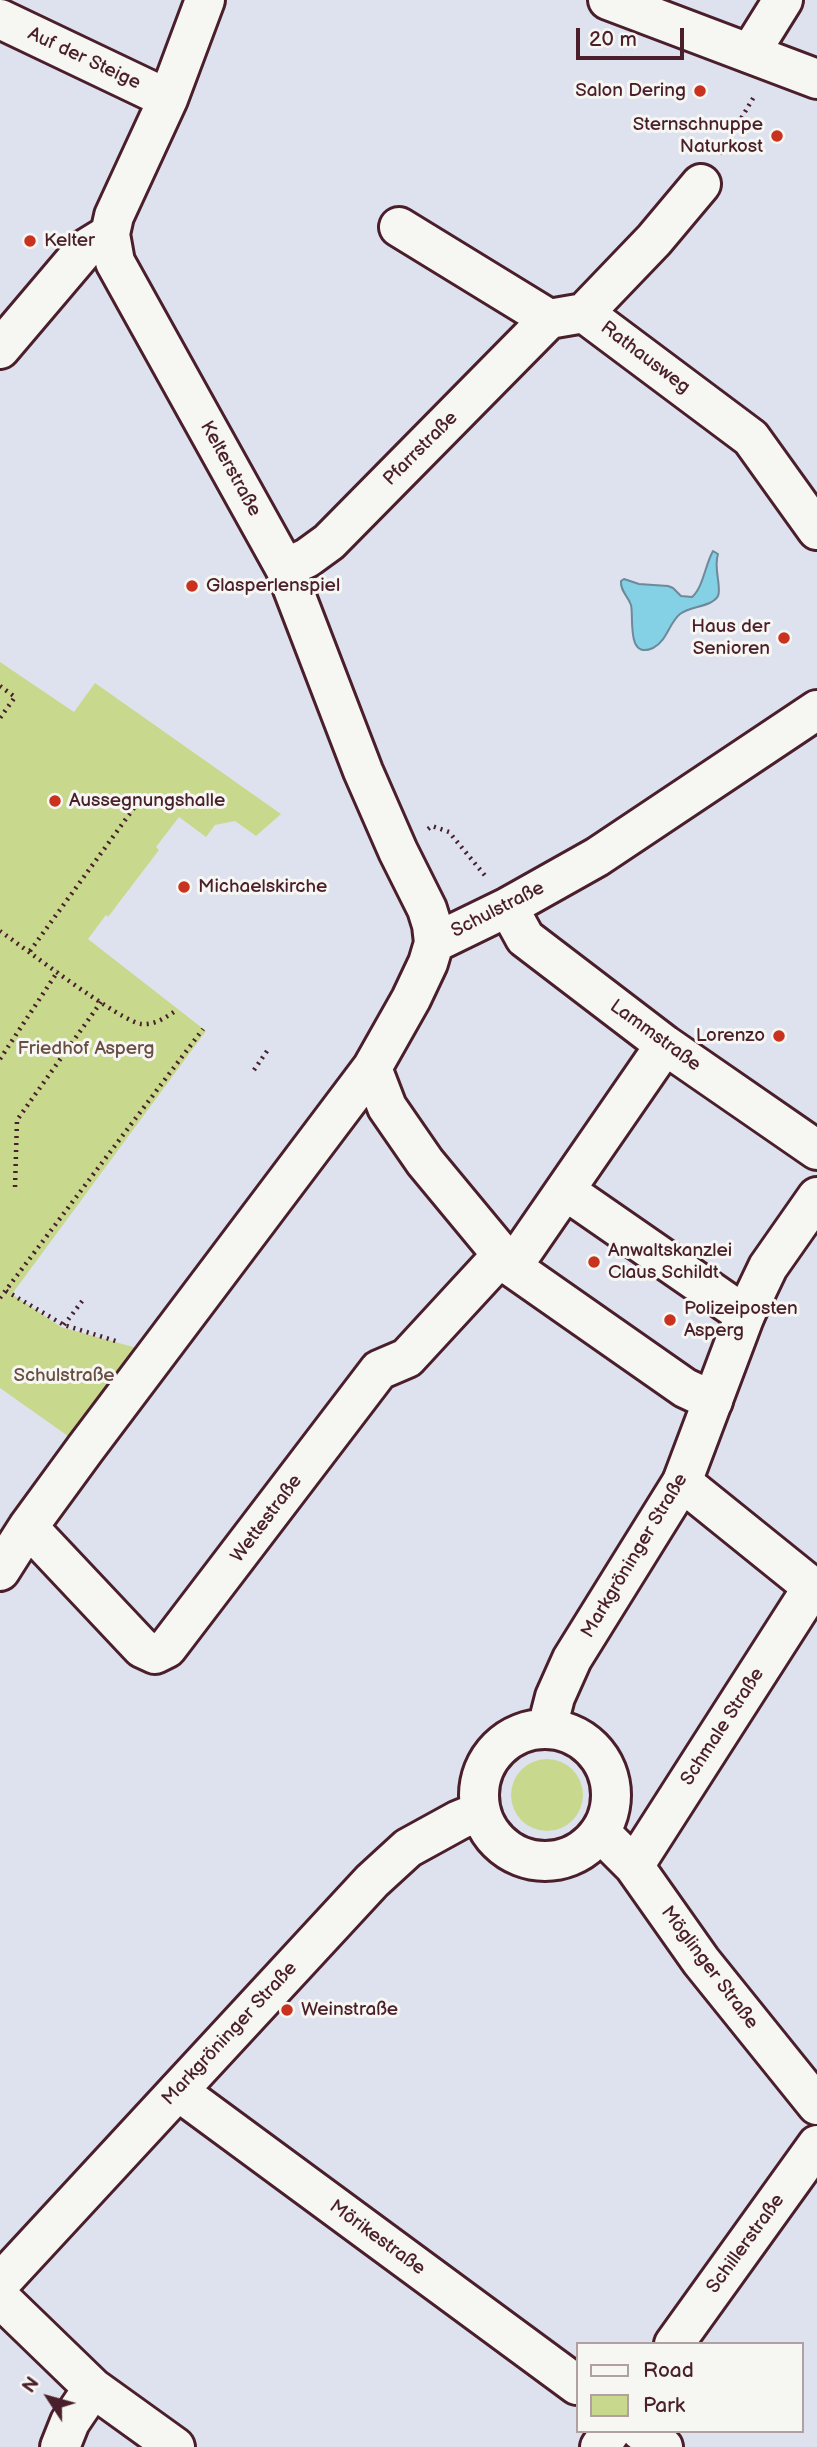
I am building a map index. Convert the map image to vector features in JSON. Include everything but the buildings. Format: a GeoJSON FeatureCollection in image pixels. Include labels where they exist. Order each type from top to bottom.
{"type":"FeatureCollection","features":[{"type":"Feature","properties":{"kind":"street"},"geometry":{"type":"LineString","coordinates":[[0,349],[84,250],[110,234],[114,216],[168,99],[205,0]]}},
{"type":"Feature","properties":{"kind":"street"},"geometry":{"type":"LineString","coordinates":[[608,0],[817,79]]}},
{"type":"Feature","properties":{"kind":"street"},"geometry":{"type":"LineString","coordinates":[[762,58],[783,0]]}},
{"type":"Feature","properties":{"kind":"street","name":"Auf der Steige"},"geometry":{"type":"LineString","coordinates":[[0,19],[168,99]]}},
{"type":"Feature","properties":{"kind":"street","name":"Pfarrstraße"},"geometry":{"type":"LineString","coordinates":[[285,568],[307,558],[329,542],[567,316],[654,240],[701,184]]}},
{"type":"Feature","properties":{"kind":"street","name":"Rathausweg"},"geometry":{"type":"LineString","coordinates":[[399,227],[567,316],[751,438],[817,530]]}},
{"type":"Feature","properties":{"kind":"street","name":"Kelterstraße"},"geometry":{"type":"LineString","coordinates":[[110,234],[115,262],[285,568],[363,771],[427,909],[434,943]]}},
{"type":"Feature","properties":{"kind":"street","name":"Schulstraße"},"geometry":{"type":"LineString","coordinates":[[0,1571],[28,1527],[156,1353],[372,1068],[411,999],[434,943],[509,907],[597,857],[817,710]]}},
{"type":"Feature","properties":{"kind":"street","name":"Lammstraße"},"geometry":{"type":"LineString","coordinates":[[509,907],[525,938],[665,1045],[817,1150]]}},
{"type":"Feature","properties":{"kind":"street","name":"Wettestraße"},"geometry":{"type":"LineString","coordinates":[[28,1527],[142,1648],[155,1654],[167,1648],[379,1370],[407,1358],[507,1261],[566,1191],[665,1045]]}},
{"type":"Feature","properties":{"kind":"street"},"geometry":{"type":"LineString","coordinates":[[372,1068],[387,1107],[425,1162],[507,1261],[685,1388],[713,1401]]}},
{"type":"Feature","properties":{"kind":"street"},"geometry":{"type":"LineString","coordinates":[[566,1191],[745,1315]]}},
{"type":"Feature","properties":{"kind":"street","name":"Markgröninger Straße"},"geometry":{"type":"LineString","coordinates":[[547,1728],[555,1697],[572,1659],[682,1482],[745,1315],[768,1268],[811,1219]]}},
{"type":"Feature","properties":{"kind":"street"},"geometry":{"type":"LineString","coordinates":[[682,1482],[814,1589]]}},
{"type":"Feature","properties":{"kind":"street","name":"Schmale Straße"},"geometry":{"type":"LineString","coordinates":[[634,1866],[814,1589]]}},
{"type":"Feature","properties":{"kind":"street"},"geometry":{"type":"LineString","coordinates":[[547,1728],[570,1733],[590,1746],[604,1765],[611,1787],[610,1811],[600,1832],[583,1850],[559,1860],[534,1860],[510,1851],[491,1834],[481,1811],[479,1790],[484,1771],[494,1753],[509,1740],[527,1731],[547,1728]]}},
{"type":"Feature","properties":{"kind":"street","name":"Markgröninger Straße"},"geometry":{"type":"LineString","coordinates":[[1,2282],[265,1994],[390,1865],[408,1848],[459,1819],[481,1811]]}},
{"type":"Feature","properties":{"kind":"street","name":"Möglinger Straße"},"geometry":{"type":"LineString","coordinates":[[600,1832],[634,1866],[701,1961],[817,2105]]}},
{"type":"Feature","properties":{"kind":"street","name":"Mörikestraße"},"geometry":{"type":"LineString","coordinates":[[178,2091],[576,2384]]}},
{"type":"Feature","properties":{"kind":"street","name":"Schillerstraße"},"geometry":{"type":"LineString","coordinates":[[675,2342],[817,2145]]}},
{"type":"Feature","properties":{"kind":"street"},"geometry":{"type":"LineString","coordinates":[[1,2282],[93,2388],[175,2447]]}},
{"type":"Feature","properties":{"kind":"street"},"geometry":{"type":"LineString","coordinates":[[60,2447],[70,2421],[93,2388]]}},
{"type":"Feature","properties":{"kind":"street"},"geometry":{"type":"LineString","coordinates":[[644,2433],[663,2447]]}},
{"type":"Feature","properties":{"kind":"path"},"geometry":{"type":"LineString","coordinates":[[701,184],[762,58]]}},
{"type":"Feature","properties":{"kind":"path"},"geometry":{"type":"LineString","coordinates":[[0,686],[15,697],[0,718]]}},
{"type":"Feature","properties":{"kind":"path"},"geometry":{"type":"LineString","coordinates":[[30,951],[139,801]]}},
{"type":"Feature","properties":{"kind":"path"},"geometry":{"type":"LineString","coordinates":[[398,851],[432,827],[449,832],[509,907]]}},
{"type":"Feature","properties":{"kind":"path"},"geometry":{"type":"LineString","coordinates":[[0,930],[101,1002],[140,1025],[157,1023],[177,1010]]}},
{"type":"Feature","properties":{"kind":"path"},"geometry":{"type":"LineString","coordinates":[[0,1059],[58,971]]}},
{"type":"Feature","properties":{"kind":"path"},"geometry":{"type":"LineString","coordinates":[[15,1186],[17,1120],[101,1002]]}},
{"type":"Feature","properties":{"kind":"path"},"geometry":{"type":"LineString","coordinates":[[0,1298],[203,1029]]}},
{"type":"Feature","properties":{"kind":"path"},"geometry":{"type":"LineString","coordinates":[[254,1070],[267,1051]]}},
{"type":"Feature","properties":{"kind":"path"},"geometry":{"type":"LineString","coordinates":[[6,1291],[64,1325],[156,1353]]}},
{"type":"Feature","properties":{"kind":"path"},"geometry":{"type":"LineString","coordinates":[[64,1325],[83,1300]]}},
{"type":"Feature","properties":{"kind":"green space","name":"Friedhof Asperg"},"geometry":{"type":"Polygon","coordinates":[[[0,662],[74,712],[95,683],[281,814],[256,836],[235,821],[215,825],[206,837],[179,817],[156,847],[159,850],[88,939],[206,1031],[12,1294],[61,1327],[144,1350],[75,1441],[0,1388],[0,662]]]}},
{"type":"Feature","properties":{"kind":"green space"},"geometry":{"type":"Polygon","coordinates":[[[547,1759],[567,1765],[577,1775],[583,1795],[577,1815],[567,1825],[547,1831],[527,1825],[517,1815],[511,1795],[517,1775],[527,1765],[547,1759]]]}},
{"type":"Feature","properties":{"kind":"water"},"geometry":{"type":"Polygon","coordinates":[[[713,551],[718,554],[716,565],[719,588],[715,600],[680,614],[658,645],[644,650],[639,648],[633,636],[631,605],[621,581],[624,579],[639,584],[668,586],[681,596],[692,597],[699,588],[713,551]]]}},
{"type":"Feature","properties":{"kind":"place","name":"Salon Dering"},"geometry":{"type":"Point","coordinates":[700,91]}},
{"type":"Feature","properties":{"kind":"place","name":"Sternschnuppe Naturkost"},"geometry":{"type":"Point","coordinates":[777,136]}},
{"type":"Feature","properties":{"kind":"place","name":"Kelter"},"geometry":{"type":"Point","coordinates":[30,241]}},
{"type":"Feature","properties":{"kind":"place","name":"Glasperlenspiel"},"geometry":{"type":"Point","coordinates":[192,586]}},
{"type":"Feature","properties":{"kind":"place","name":"Haus der Senioren"},"geometry":{"type":"Point","coordinates":[784,638]}},
{"type":"Feature","properties":{"kind":"place","name":"Aussegnungshalle"},"geometry":{"type":"Point","coordinates":[55,801]}},
{"type":"Feature","properties":{"kind":"place","name":"Michaelskirche"},"geometry":{"type":"Point","coordinates":[184,887]}},
{"type":"Feature","properties":{"kind":"place","name":"Lorenzo"},"geometry":{"type":"Point","coordinates":[779,1036]}},
{"type":"Feature","properties":{"kind":"place","name":"Anwaltskanzlei Claus Schildt"},"geometry":{"type":"Point","coordinates":[594,1262]}},
{"type":"Feature","properties":{"kind":"place","name":"Polizeiposten Asperg"},"geometry":{"type":"Point","coordinates":[670,1320]}},
{"type":"Feature","properties":{"kind":"place","name":"Weinstraße"},"geometry":{"type":"Point","coordinates":[287,2010]}}]}
